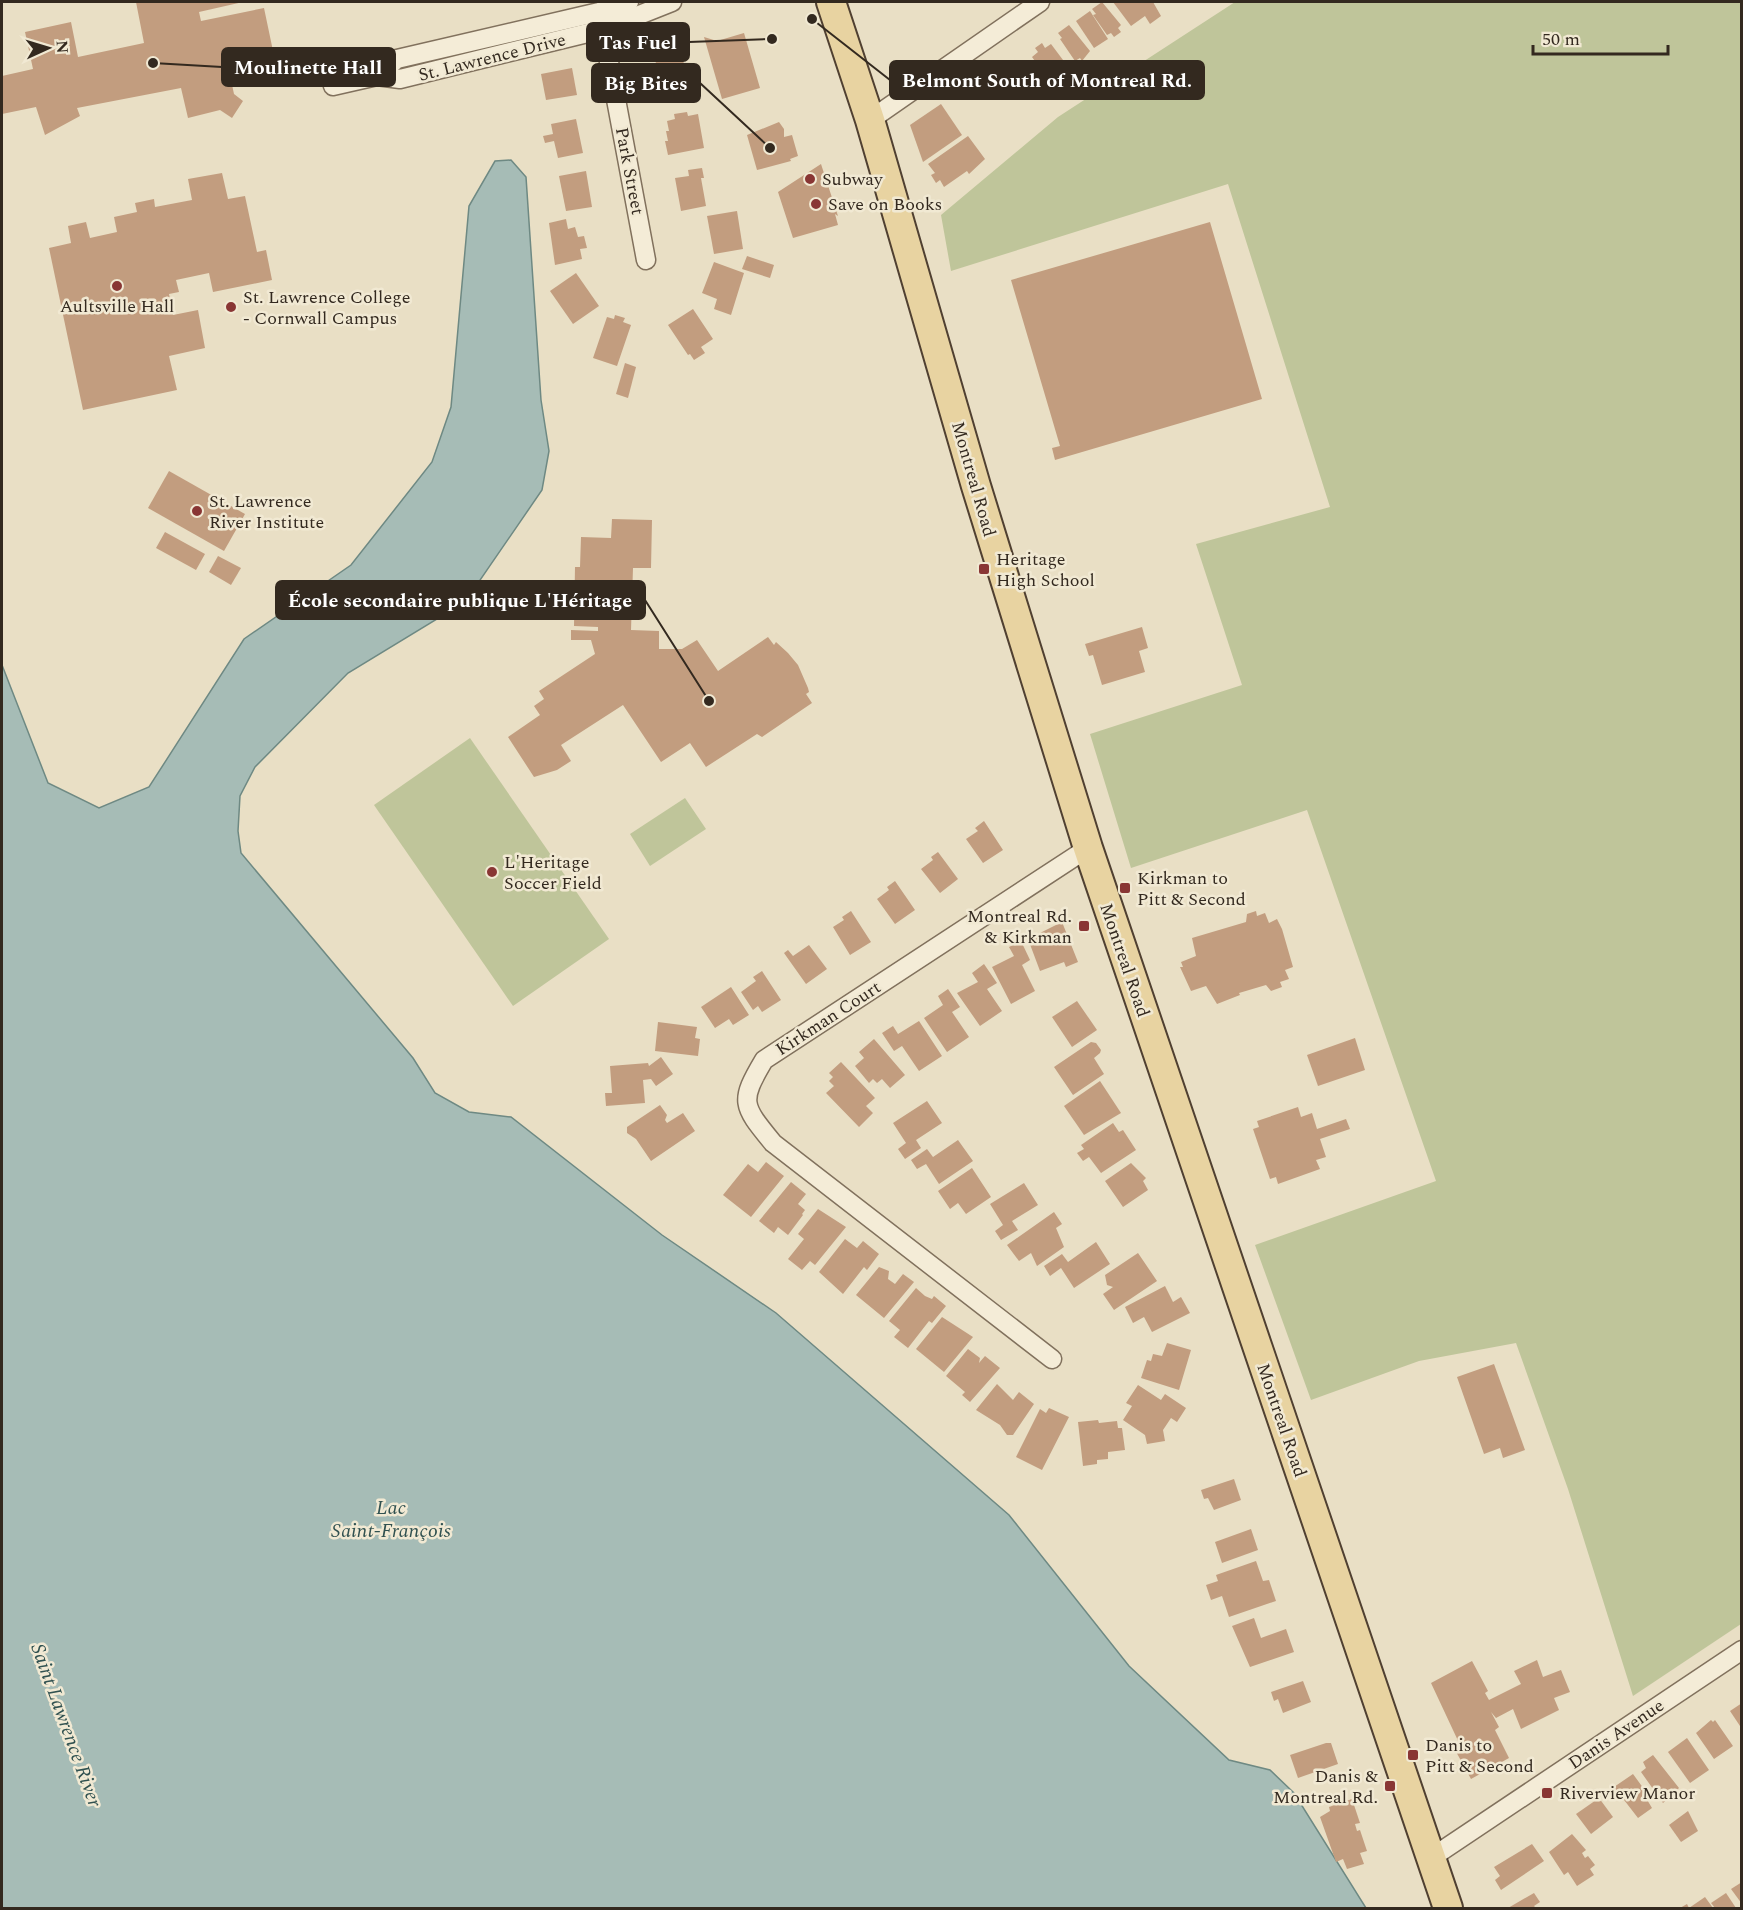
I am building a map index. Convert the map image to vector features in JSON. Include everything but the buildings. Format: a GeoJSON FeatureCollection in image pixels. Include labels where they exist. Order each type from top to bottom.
{"type":"FeatureCollection","features":[{"type":"Feature","properties":{"kind":"main road","name":"Montreal Road"},"geometry":{"type":"LineString","coordinates":[[831,2],[870,120],[982,506],[1088,848],[1448,1908]]}},
{"type":"Feature","properties":{"kind":"street","name":"St. Lawrence Drive"},"geometry":{"type":"LineString","coordinates":[[602,21],[629,2]]}},
{"type":"Feature","properties":{"kind":"street","name":"St. Lawrence Drive"},"geometry":{"type":"LineString","coordinates":[[333,86],[377,76],[400,79],[672,2]]}},
{"type":"Feature","properties":{"kind":"street"},"geometry":{"type":"LineString","coordinates":[[870,120],[1040,2]]}},
{"type":"Feature","properties":{"kind":"street","name":"Park Street"},"geometry":{"type":"LineString","coordinates":[[602,21],[646,260]]}},
{"type":"Feature","properties":{"kind":"street","name":"Kirkman Court"},"geometry":{"type":"LineString","coordinates":[[1052,1359],[772,1143],[749,1115],[747,1088],[764,1059],[1088,848]]}},
{"type":"Feature","properties":{"kind":"street","name":"Danis Avenue"},"geometry":{"type":"LineString","coordinates":[[1431,1858],[1742,1650]]}},
{"type":"Feature","properties":{"kind":"green space"},"geometry":{"type":"Polygon","coordinates":[[[1235,2],[1741,2],[1741,1624],[1633,1696],[1568,1489],[1516,1343],[1419,1361],[1311,1400],[1255,1245],[1436,1181],[1307,810],[1131,868],[1090,734],[1242,685],[1196,544],[1330,507],[1228,184],[951,271],[941,215],[1058,117],[1235,2]]]}},
{"type":"Feature","properties":{"kind":"green space","name":"L'Heritage Soccer Field"},"geometry":{"type":"Polygon","coordinates":[[[470,738],[609,939],[513,1006],[374,805],[470,738]]]}},
{"type":"Feature","properties":{"kind":"green space"},"geometry":{"type":"Polygon","coordinates":[[[685,798],[706,829],[650,866],[630,834],[685,798]]]}},
{"type":"Feature","properties":{"kind":"water","name":"Lac Saint-François"},"geometry":{"type":"Polygon","coordinates":[[[511,160],[526,177],[541,400],[549,451],[542,490],[465,602],[348,673],[255,767],[240,796],[238,831],[241,853],[413,1058],[435,1093],[469,1112],[511,1117],[662,1235],[776,1313],[1009,1515],[1129,1666],[1229,1760],[1270,1770],[1294,1793],[1366,1908],[2,1908],[2,665],[48,783],[99,808],[149,787],[244,639],[351,565],[432,462],[451,407],[469,206],[495,161],[511,160]]]}},
{"type":"Feature","properties":{"kind":"place","name":"Belmont South of Montreal Rd."},"geometry":{"type":"Point","coordinates":[812,19]}},
{"type":"Feature","properties":{"kind":"place","name":"Tas Fuel"},"geometry":{"type":"Point","coordinates":[772,39]}},
{"type":"Feature","properties":{"kind":"place","name":"Moulinette Hall"},"geometry":{"type":"Point","coordinates":[153,63]}},
{"type":"Feature","properties":{"kind":"place","name":"Big Bites"},"geometry":{"type":"Point","coordinates":[770,148]}},
{"type":"Feature","properties":{"kind":"place","name":"Subway"},"geometry":{"type":"Point","coordinates":[810,179]}},
{"type":"Feature","properties":{"kind":"place","name":"Save on Books"},"geometry":{"type":"Point","coordinates":[816,204]}},
{"type":"Feature","properties":{"kind":"place","name":"Aultsville Hall"},"geometry":{"type":"Point","coordinates":[117,286]}},
{"type":"Feature","properties":{"kind":"place","name":"St. Lawrence College - Cornwall Campus"},"geometry":{"type":"Point","coordinates":[231,307]}},
{"type":"Feature","properties":{"kind":"place","name":"St. Lawrence River Institute"},"geometry":{"type":"Point","coordinates":[197,511]}},
{"type":"Feature","properties":{"kind":"place","name":"Heritage High School"},"geometry":{"type":"Point","coordinates":[984,569]}},
{"type":"Feature","properties":{"kind":"place","name":"École secondaire publique L'Héritage"},"geometry":{"type":"Point","coordinates":[709,701]}},
{"type":"Feature","properties":{"kind":"place","name":"L'Heritage Soccer Field"},"geometry":{"type":"Point","coordinates":[492,872]}},
{"type":"Feature","properties":{"kind":"place","name":"Kirkman to Pitt & Second"},"geometry":{"type":"Point","coordinates":[1125,888]}},
{"type":"Feature","properties":{"kind":"place","name":"Montreal Rd. & Kirkman"},"geometry":{"type":"Point","coordinates":[1084,926]}},
{"type":"Feature","properties":{"kind":"place","name":"Danis to Pitt & Second"},"geometry":{"type":"Point","coordinates":[1413,1755]}},
{"type":"Feature","properties":{"kind":"place","name":"Danis & Montreal Rd."},"geometry":{"type":"Point","coordinates":[1390,1786]}},
{"type":"Feature","properties":{"kind":"place","name":"Riverview Manor"},"geometry":{"type":"Point","coordinates":[1547,1793]}},
{"type":"Feature","properties":{"kind":"water label","name":"Saint Lawrence River"},"geometry":{"type":"Point","coordinates":[67,1725]}}]}
